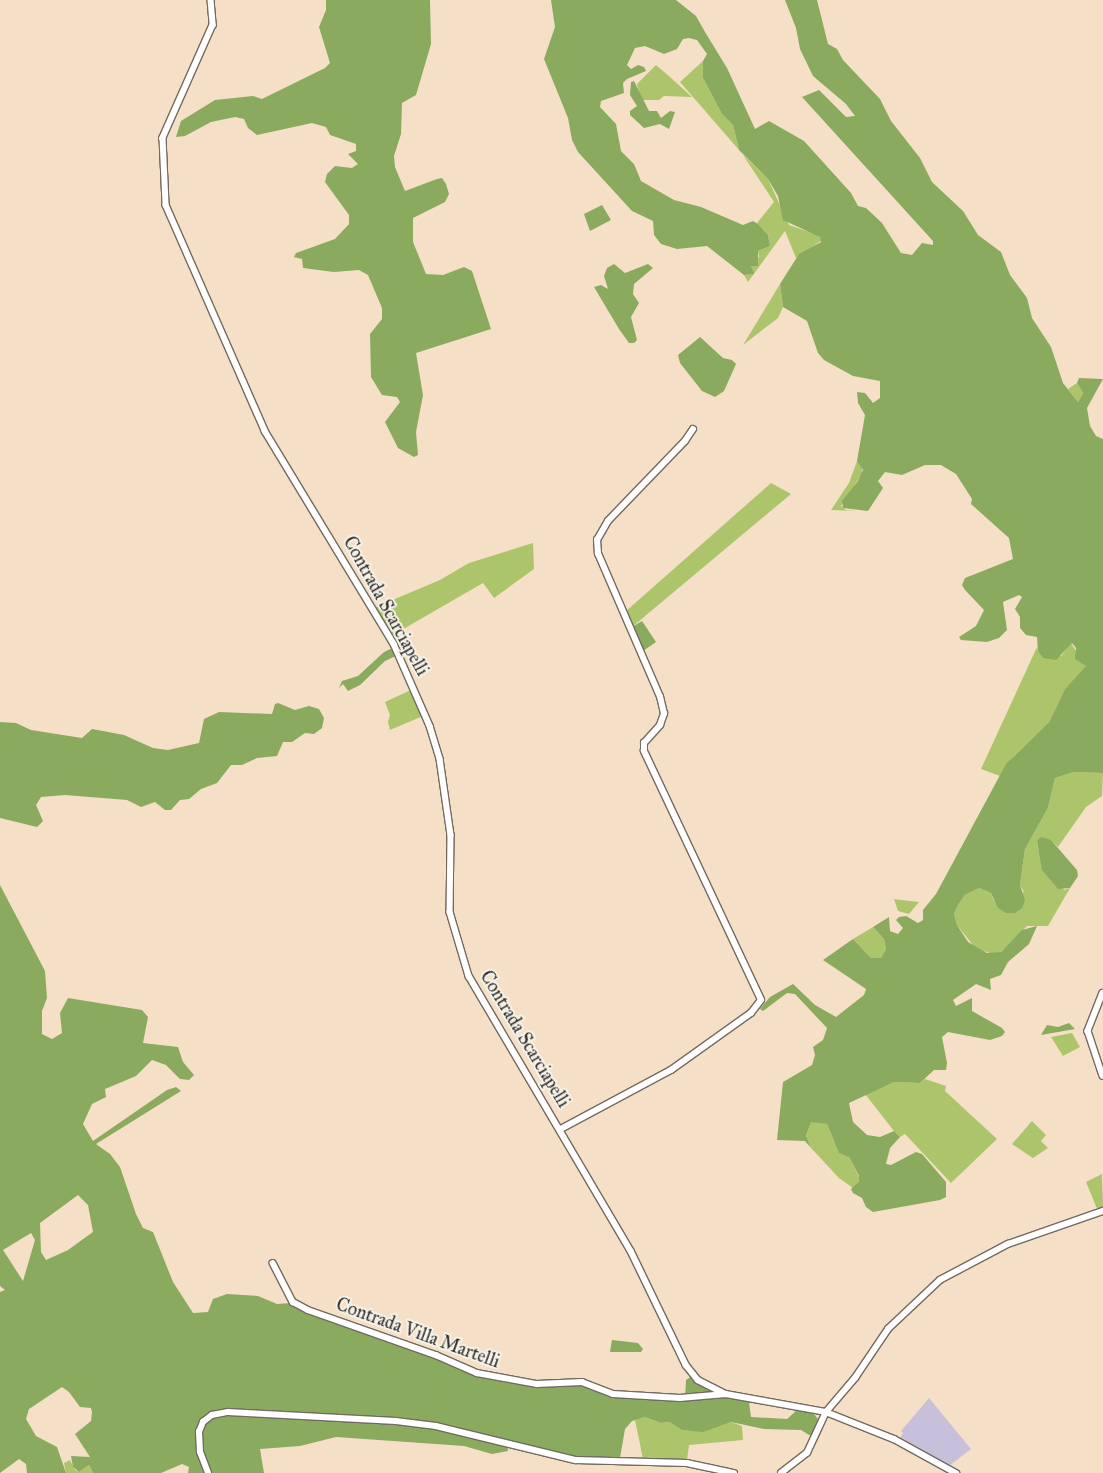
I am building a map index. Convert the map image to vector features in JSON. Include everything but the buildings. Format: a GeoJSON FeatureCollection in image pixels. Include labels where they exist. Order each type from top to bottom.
{"type":"FeatureCollection","features":[{"type":"Feature","properties":{"kind":"street","name":"Contrada Scarciapelli"},"geometry":{"type":"LineString","coordinates":[[211,0],[213,25],[163,138],[166,205],[264,431],[358,580],[407,669],[437,744],[451,835],[450,912],[469,976],[561,1129],[631,1251],[686,1365],[698,1380],[726,1394]]}},
{"type":"Feature","properties":{"kind":"street"},"geometry":{"type":"LineString","coordinates":[[561,1129],[671,1070],[751,1013],[761,1000],[644,751],[644,743],[660,725],[664,714],[660,697],[598,554],[597,540],[608,521],[685,441],[693,428]]}},
{"type":"Feature","properties":{"kind":"street"},"geometry":{"type":"LineString","coordinates":[[1103,993],[1088,1031],[1103,1076]]}},
{"type":"Feature","properties":{"kind":"street"},"geometry":{"type":"LineString","coordinates":[[782,1473],[807,1453],[826,1412],[855,1378],[888,1329],[940,1280],[1008,1244],[1103,1212]]}},
{"type":"Feature","properties":{"kind":"street","name":"Contrada Villa Martelli"},"geometry":{"type":"LineString","coordinates":[[273,1263],[293,1302],[308,1310],[429,1352],[477,1373],[537,1384],[582,1382],[613,1394],[680,1398],[726,1394],[826,1412],[894,1438],[956,1473]]}},
{"type":"Feature","properties":{"kind":"street"},"geometry":{"type":"LineString","coordinates":[[208,1473],[200,1452],[199,1432],[203,1422],[212,1415],[228,1412],[404,1422],[436,1426],[576,1460],[687,1463],[734,1473]]}},
{"type":"Feature","properties":{"kind":"shaded area"},"geometry":{"type":"Polygon","coordinates":[[[929,1398],[971,1449],[949,1466],[899,1439],[903,1433],[901,1431],[929,1398]]]}},
{"type":"Feature","properties":{"kind":"green space"},"geometry":{"type":"Polygon","coordinates":[[[326,0],[430,0],[431,44],[416,95],[402,103],[401,134],[394,156],[395,167],[405,191],[442,178],[446,184],[449,194],[445,202],[413,218],[413,242],[426,274],[443,275],[464,267],[472,271],[491,329],[416,353],[423,395],[416,432],[418,455],[414,457],[398,448],[385,422],[400,402],[397,397],[382,395],[371,377],[370,334],[382,319],[382,308],[368,275],[359,270],[334,272],[303,268],[302,259],[294,257],[296,253],[335,239],[349,224],[349,215],[325,182],[327,174],[335,166],[352,168],[358,164],[348,154],[356,151],[356,144],[330,135],[326,127],[312,123],[257,135],[248,128],[244,119],[235,117],[211,122],[185,136],[176,137],[181,121],[215,100],[253,96],[262,99],[325,68],[330,63],[319,27],[326,10],[326,0]]]}},
{"type":"Feature","properties":{"kind":"green space"},"geometry":{"type":"Polygon","coordinates":[[[551,0],[676,0],[696,16],[727,68],[755,129],[769,121],[804,141],[851,193],[858,206],[866,208],[882,223],[901,253],[912,255],[922,243],[933,245],[933,241],[802,97],[819,90],[846,117],[855,116],[846,104],[813,76],[800,49],[796,28],[785,0],[817,0],[828,44],[837,49],[843,60],[880,99],[891,121],[920,158],[932,182],[963,211],[978,235],[1001,252],[1010,275],[1027,298],[1032,318],[1051,347],[1063,383],[1078,402],[1083,393],[1077,383],[1079,378],[1103,379],[1087,408],[1090,426],[1096,436],[1103,439],[1103,773],[1074,772],[1055,778],[1048,808],[1025,849],[1020,885],[1025,900],[1022,908],[1015,913],[1006,913],[998,908],[991,893],[979,888],[965,895],[954,914],[957,925],[968,942],[987,953],[1001,952],[1022,930],[1037,926],[1029,944],[1008,962],[1001,975],[990,979],[991,990],[976,984],[953,1000],[956,1006],[972,998],[972,1011],[1002,1028],[1005,1032],[1002,1036],[990,1040],[948,1032],[942,1037],[947,1063],[946,1070],[934,1070],[920,1083],[894,1082],[849,1103],[853,1122],[867,1135],[880,1137],[894,1131],[900,1137],[890,1148],[886,1164],[891,1165],[916,1152],[922,1154],[946,1182],[946,1197],[940,1200],[873,1212],[866,1207],[862,1198],[853,1193],[851,1189],[859,1181],[859,1176],[849,1157],[839,1153],[827,1124],[811,1122],[806,1136],[811,1148],[805,1141],[777,1140],[783,1082],[812,1065],[815,1055],[813,1047],[823,1040],[827,1028],[795,994],[787,993],[763,1011],[760,1009],[770,997],[793,984],[815,1005],[836,1017],[864,995],[866,989],[823,960],[853,939],[871,958],[881,958],[886,949],[884,939],[873,927],[889,917],[890,931],[898,934],[903,928],[896,920],[899,917],[906,916],[918,923],[923,920],[923,910],[936,894],[1006,764],[1049,722],[1065,689],[1086,666],[1075,659],[1076,648],[1072,643],[1056,660],[1043,658],[1038,651],[1037,637],[1026,635],[1020,628],[1020,617],[1015,609],[1022,597],[1019,595],[1003,602],[1007,630],[999,638],[987,642],[961,640],[959,637],[976,626],[984,610],[962,585],[965,578],[1013,559],[1009,538],[971,504],[972,499],[956,474],[941,465],[925,465],[902,475],[885,472],[878,481],[883,488],[868,511],[843,508],[842,501],[858,481],[863,470],[857,461],[865,415],[858,403],[857,392],[865,393],[873,403],[880,398],[880,381],[853,376],[824,360],[818,353],[807,321],[783,307],[780,284],[799,254],[821,242],[820,237],[783,220],[778,196],[768,179],[739,150],[733,125],[722,114],[703,78],[703,61],[707,54],[697,40],[689,38],[683,39],[677,49],[664,54],[645,46],[635,48],[627,65],[631,69],[638,65],[644,67],[646,71],[627,79],[623,83],[624,93],[601,101],[600,107],[616,124],[621,151],[634,164],[641,181],[674,200],[701,207],[743,225],[753,221],[768,235],[770,246],[758,251],[758,266],[751,266],[754,274],[744,275],[707,246],[677,249],[661,244],[654,235],[653,221],[632,211],[578,152],[572,140],[568,118],[544,59],[555,27],[551,0]]]}},
{"type":"Feature","properties":{"kind":"green space"},"geometry":{"type":"Polygon","coordinates":[[[703,61],[703,78],[722,114],[733,125],[739,150],[680,82],[703,61]]]}},
{"type":"Feature","properties":{"kind":"green space"},"geometry":{"type":"Polygon","coordinates":[[[656,65],[692,97],[664,96],[659,100],[641,100],[637,84],[656,65]]]}},
{"type":"Feature","properties":{"kind":"green space"},"geometry":{"type":"Polygon","coordinates":[[[634,81],[649,111],[657,111],[661,118],[670,111],[675,112],[669,129],[660,124],[644,128],[630,115],[630,111],[637,106],[630,95],[631,82],[634,81]]]}},
{"type":"Feature","properties":{"kind":"green space"},"geometry":{"type":"Polygon","coordinates":[[[743,155],[768,179],[789,225],[818,235],[822,240],[796,258],[785,231],[748,282],[744,275],[753,274],[751,266],[759,257],[758,251],[770,246],[768,235],[757,223],[774,202],[743,155]]]}},
{"type":"Feature","properties":{"kind":"green space"},"geometry":{"type":"Polygon","coordinates":[[[602,205],[611,220],[590,231],[584,214],[602,205]]]}},
{"type":"Feature","properties":{"kind":"green space"},"geometry":{"type":"Polygon","coordinates":[[[614,264],[625,273],[648,264],[653,268],[634,284],[633,294],[639,303],[631,317],[637,340],[634,343],[629,343],[619,329],[594,287],[601,285],[608,289],[604,276],[607,268],[614,264]]]}},
{"type":"Feature","properties":{"kind":"green space"},"geometry":{"type":"Polygon","coordinates":[[[780,284],[783,307],[778,318],[743,345],[780,284]]]}},
{"type":"Feature","properties":{"kind":"green space"},"geometry":{"type":"Polygon","coordinates":[[[700,337],[723,358],[732,360],[736,364],[724,391],[715,397],[702,391],[680,363],[678,355],[700,337]]]}},
{"type":"Feature","properties":{"kind":"green space"},"geometry":{"type":"Polygon","coordinates":[[[1077,383],[1083,393],[1078,402],[1068,389],[1077,383]]]}},
{"type":"Feature","properties":{"kind":"green space"},"geometry":{"type":"Polygon","coordinates":[[[857,461],[862,466],[862,474],[841,506],[846,510],[857,511],[831,510],[849,483],[857,461]]]}},
{"type":"Feature","properties":{"kind":"green space"},"geometry":{"type":"Polygon","coordinates":[[[771,483],[791,494],[632,627],[625,612],[771,483]]]}},
{"type":"Feature","properties":{"kind":"green space"},"geometry":{"type":"Polygon","coordinates":[[[533,543],[534,569],[494,598],[483,583],[393,635],[376,607],[440,580],[469,563],[533,543]]]}},
{"type":"Feature","properties":{"kind":"green space"},"geometry":{"type":"Polygon","coordinates":[[[642,621],[656,642],[643,651],[632,627],[642,621]]]}},
{"type":"Feature","properties":{"kind":"green space"},"geometry":{"type":"Polygon","coordinates":[[[1071,643],[1086,667],[1065,689],[1049,722],[1013,757],[1000,776],[981,769],[1037,647],[1038,651],[1061,656],[1071,643]]]}},
{"type":"Feature","properties":{"kind":"green space"},"geometry":{"type":"Polygon","coordinates":[[[394,647],[398,655],[385,661],[360,685],[348,691],[343,684],[339,688],[342,681],[358,676],[384,652],[394,647]]]}},
{"type":"Feature","properties":{"kind":"green space"},"geometry":{"type":"Polygon","coordinates":[[[413,689],[423,716],[390,730],[388,722],[390,715],[385,702],[413,689]]]}},
{"type":"Feature","properties":{"kind":"green space"},"geometry":{"type":"Polygon","coordinates":[[[278,703],[295,710],[309,706],[319,709],[324,718],[322,728],[314,734],[305,733],[292,742],[283,742],[277,756],[257,758],[242,765],[231,765],[217,783],[201,789],[189,799],[180,800],[171,810],[165,810],[155,802],[141,807],[127,800],[65,795],[41,797],[36,805],[43,821],[37,827],[0,818],[0,722],[16,723],[31,730],[82,738],[92,729],[124,735],[153,748],[168,750],[199,743],[204,719],[219,712],[272,714],[275,704],[278,703]]]}},
{"type":"Feature","properties":{"kind":"green space"},"geometry":{"type":"Polygon","coordinates":[[[1074,772],[1103,773],[1102,796],[1086,807],[1058,847],[1051,840],[1037,841],[1038,849],[1064,890],[1070,888],[1048,926],[1027,926],[1001,952],[994,954],[976,949],[957,925],[954,914],[958,905],[965,895],[979,888],[991,893],[994,901],[1024,892],[1020,885],[1025,849],[1048,808],[1055,778],[1074,772]]]}},
{"type":"Feature","properties":{"kind":"green space"},"geometry":{"type":"Polygon","coordinates":[[[1041,837],[1051,840],[1077,870],[1078,876],[1070,888],[1058,889],[1042,870],[1037,841],[1041,837]]]}},
{"type":"Feature","properties":{"kind":"green space"},"geometry":{"type":"Polygon","coordinates":[[[0,885],[45,971],[47,998],[42,1011],[42,1034],[52,1039],[62,1033],[60,1013],[68,998],[142,1010],[148,1017],[143,1043],[178,1047],[183,1062],[194,1075],[189,1080],[180,1079],[166,1065],[152,1060],[136,1076],[105,1089],[106,1097],[92,1104],[83,1124],[93,1141],[167,1090],[176,1087],[181,1091],[96,1144],[110,1154],[120,1167],[136,1214],[143,1228],[153,1232],[173,1282],[193,1313],[208,1312],[213,1299],[227,1294],[258,1296],[277,1304],[291,1303],[482,1376],[538,1385],[583,1384],[613,1396],[685,1399],[686,1380],[692,1376],[703,1386],[749,1402],[751,1417],[787,1419],[797,1410],[814,1414],[818,1419],[814,1438],[801,1430],[764,1429],[731,1422],[703,1432],[682,1430],[669,1422],[661,1423],[645,1417],[632,1421],[625,1429],[620,1458],[615,1459],[572,1457],[507,1443],[508,1451],[492,1454],[464,1446],[336,1437],[300,1446],[260,1449],[264,1473],[188,1473],[189,1467],[182,1464],[161,1473],[93,1473],[89,1465],[79,1472],[73,1467],[71,1456],[90,1457],[75,1434],[91,1421],[91,1408],[80,1407],[69,1392],[62,1387],[29,1409],[26,1419],[36,1436],[57,1447],[66,1473],[27,1473],[26,1464],[19,1459],[0,1473],[0,1292],[5,1290],[0,1286],[0,885]],[[78,1195],[40,1223],[41,1252],[46,1260],[68,1250],[93,1232],[88,1205],[78,1195]],[[31,1233],[3,1250],[23,1281],[35,1240],[31,1233]]]}},
{"type":"Feature","properties":{"kind":"green space"},"geometry":{"type":"Polygon","coordinates":[[[894,899],[919,902],[909,914],[898,911],[894,899]]]}},
{"type":"Feature","properties":{"kind":"green space"},"geometry":{"type":"Polygon","coordinates":[[[873,927],[884,939],[886,949],[881,958],[871,958],[853,939],[873,927]]]}},
{"type":"Feature","properties":{"kind":"green space"},"geometry":{"type":"Polygon","coordinates":[[[1069,1023],[1075,1029],[1041,1035],[1047,1025],[1058,1027],[1069,1023]]]}},
{"type":"Feature","properties":{"kind":"green space"},"geometry":{"type":"Polygon","coordinates":[[[1072,1033],[1080,1047],[1063,1056],[1051,1037],[1072,1033]]]}},
{"type":"Feature","properties":{"kind":"green space"},"geometry":{"type":"Polygon","coordinates":[[[925,1079],[946,1086],[945,1091],[997,1139],[951,1183],[905,1134],[900,1137],[894,1131],[865,1094],[894,1082],[920,1083],[925,1079]]]}},
{"type":"Feature","properties":{"kind":"green space"},"geometry":{"type":"Polygon","coordinates":[[[811,1121],[827,1124],[834,1141],[849,1157],[860,1179],[853,1188],[839,1178],[811,1148],[806,1137],[811,1121]]]}},
{"type":"Feature","properties":{"kind":"green space"},"geometry":{"type":"Polygon","coordinates":[[[1032,1121],[1046,1135],[1041,1141],[1048,1148],[1033,1158],[1012,1144],[1032,1121]]]}},
{"type":"Feature","properties":{"kind":"green space"},"geometry":{"type":"Polygon","coordinates":[[[1102,1174],[1103,1208],[1098,1211],[1086,1182],[1102,1174]]]}},
{"type":"Feature","properties":{"kind":"green space"},"geometry":{"type":"Polygon","coordinates":[[[612,1340],[638,1343],[643,1349],[641,1352],[610,1352],[612,1340]]]}},
{"type":"Feature","properties":{"kind":"green space"},"geometry":{"type":"Polygon","coordinates":[[[645,1417],[661,1423],[669,1422],[682,1430],[698,1431],[731,1422],[742,1426],[743,1440],[689,1445],[687,1460],[643,1459],[635,1420],[645,1417]]]}},
{"type":"Feature","properties":{"kind":"green space"},"geometry":{"type":"Polygon","coordinates":[[[70,1460],[75,1470],[79,1472],[89,1465],[93,1473],[66,1473],[64,1463],[70,1460]]]}}]}
